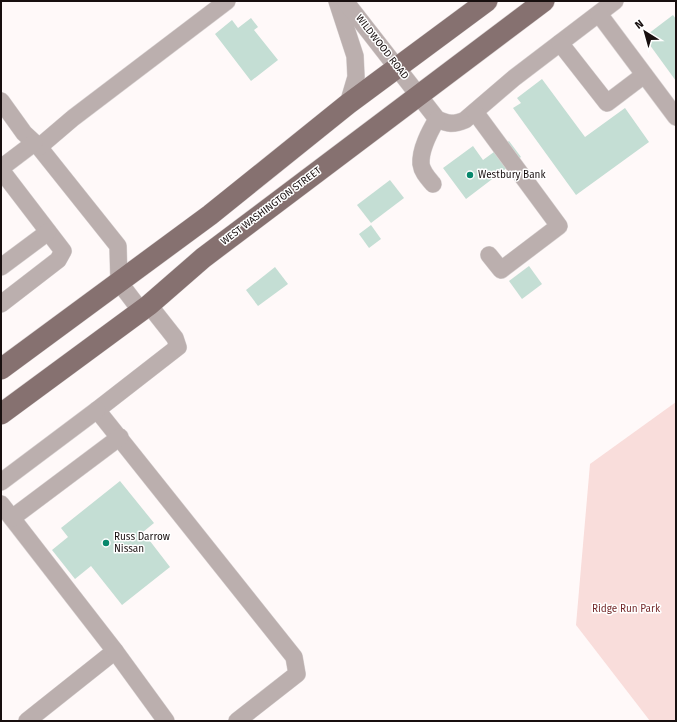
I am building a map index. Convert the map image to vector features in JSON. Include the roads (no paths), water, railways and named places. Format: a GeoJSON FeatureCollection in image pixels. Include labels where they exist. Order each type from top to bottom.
{"type":"FeatureCollection","features":[{"type":"Feature","properties":{"kind":"main road"},"geometry":{"type":"LineString","coordinates":[[1,369],[210,215],[348,104],[487,1]]}},
{"type":"Feature","properties":{"kind":"main road","name":"WEST WASHINGTON STREET"},"geometry":{"type":"LineString","coordinates":[[1,414],[145,308],[203,258],[544,1]]}},
{"type":"Feature","properties":{"kind":"street"},"geometry":{"type":"LineString","coordinates":[[1,304],[58,260],[63,252],[1,169],[73,118],[227,1]]}},
{"type":"Feature","properties":{"kind":"street"},"geometry":{"type":"LineString","coordinates":[[337,1],[355,56],[356,77],[348,104]]}},
{"type":"Feature","properties":{"kind":"street","name":"WILDWOOD ROAD"},"geometry":{"type":"LineString","coordinates":[[345,1],[398,67],[437,119]]}},
{"type":"Feature","properties":{"kind":"street"},"geometry":{"type":"LineString","coordinates":[[432,184],[425,174],[421,164],[427,139],[437,119],[448,124],[456,124],[475,112],[514,78],[615,1]]}},
{"type":"Feature","properties":{"kind":"street"},"geometry":{"type":"LineString","coordinates":[[599,14],[676,117]]}},
{"type":"Feature","properties":{"kind":"street"},"geometry":{"type":"LineString","coordinates":[[560,43],[606,103],[644,75]]}},
{"type":"Feature","properties":{"kind":"street"},"geometry":{"type":"LineString","coordinates":[[1,101],[24,133],[36,145],[118,246],[120,282],[175,338],[178,347],[1,482]]}},
{"type":"Feature","properties":{"kind":"street"},"geometry":{"type":"LineString","coordinates":[[475,112],[559,226],[500,270],[489,255]]}},
{"type":"Feature","properties":{"kind":"street"},"geometry":{"type":"LineString","coordinates":[[1,267],[48,232]]}},
{"type":"Feature","properties":{"kind":"street"},"geometry":{"type":"LineString","coordinates":[[97,410],[294,657],[297,674],[237,721]]}},
{"type":"Feature","properties":{"kind":"street"},"geometry":{"type":"LineString","coordinates":[[12,518],[120,437]]}},
{"type":"Feature","properties":{"kind":"street"},"geometry":{"type":"LineString","coordinates":[[1,504],[115,651],[166,721]]}},
{"type":"Feature","properties":{"kind":"street"},"geometry":{"type":"LineString","coordinates":[[27,721],[115,651]]}},
{"type":"Feature","properties":{"kind":"place","name":"Westbury Bank"},"geometry":{"type":"Point","coordinates":[470,175]}},
{"type":"Feature","properties":{"kind":"place","name":"Russ Darrow Nissan"},"geometry":{"type":"Point","coordinates":[106,543]}},
{"type":"Feature","properties":{"kind":"park label","name":"Ridge Run Park"},"geometry":{"type":"Point","coordinates":[626,609]}}]}
